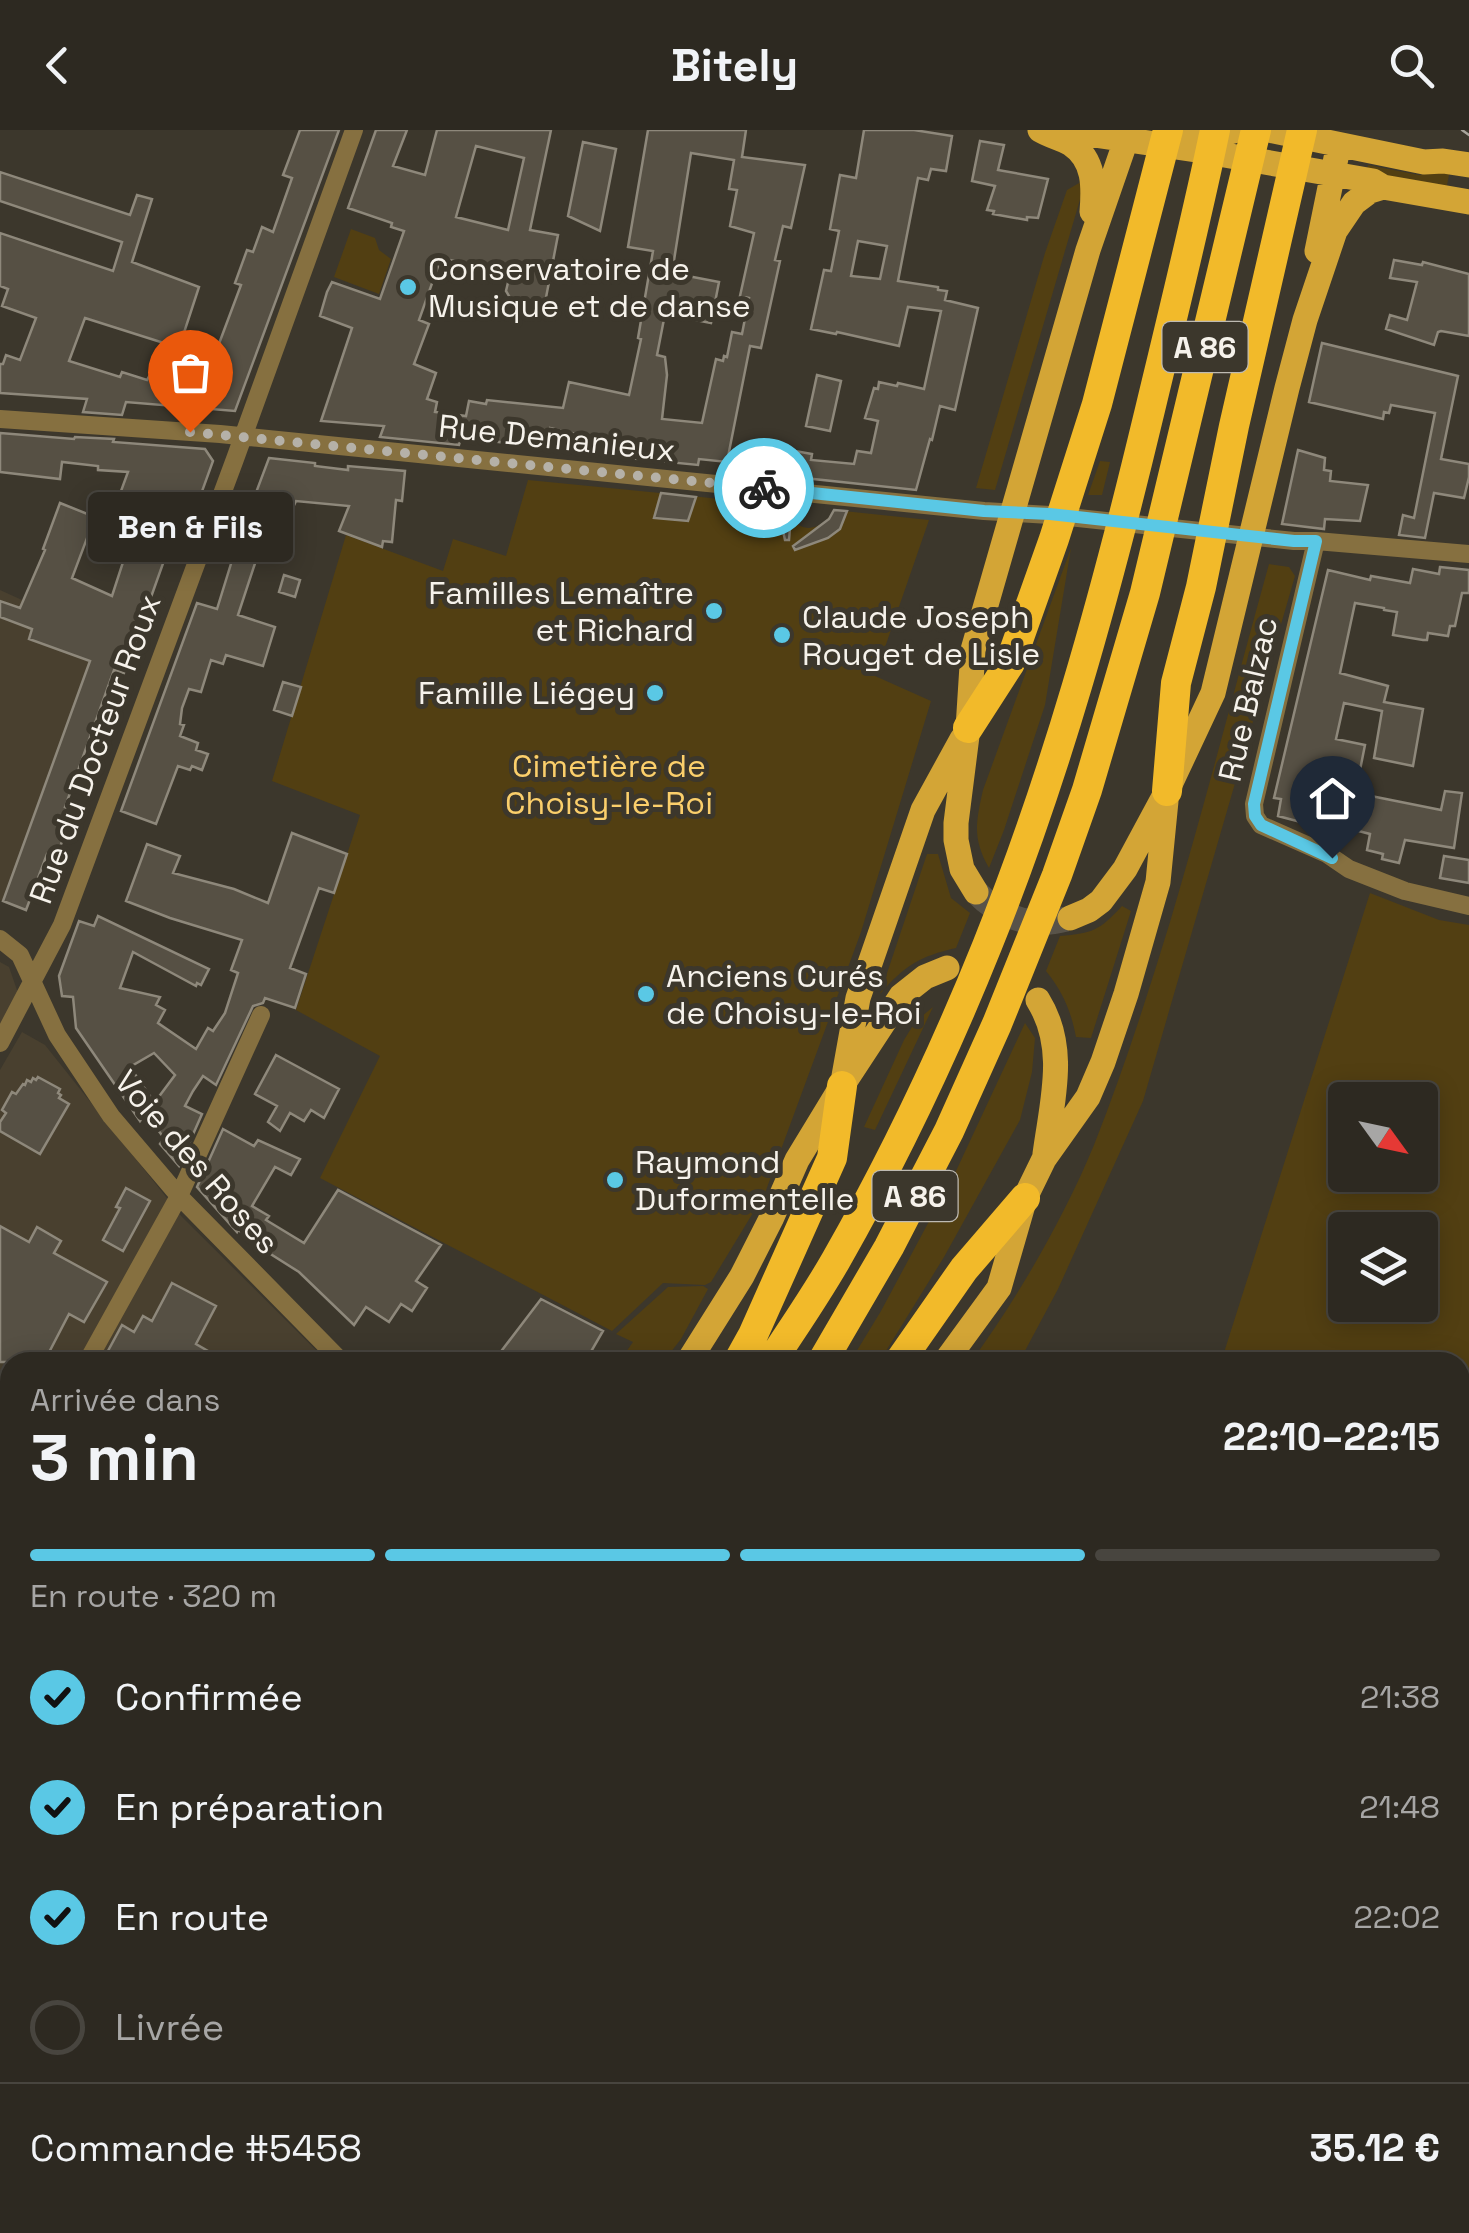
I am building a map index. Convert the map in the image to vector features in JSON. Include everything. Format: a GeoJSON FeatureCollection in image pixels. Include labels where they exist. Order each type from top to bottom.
{"type":"FeatureCollection","features":[{"type":"Feature","properties":{"kind":"highway"},"geometry":{"type":"LineString","coordinates":[[968,728],[1010,663],[1054,539],[1097,404],[1168,130]]}},
{"type":"Feature","properties":{"kind":"highway","name":"A 86"},"geometry":{"type":"LineString","coordinates":[[777,1352],[835,1262],[873,1190],[960,1010],[1018,864],[1079,682],[1116,547],[1215,130]]}},
{"type":"Feature","properties":{"kind":"highway","name":"A 86"},"geometry":{"type":"LineString","coordinates":[[828,1352],[889,1247],[948,1131],[997,1024],[1087,790],[1154,554],[1256,130]]}},
{"type":"Feature","properties":{"kind":"highway"},"geometry":{"type":"LineString","coordinates":[[1167,791],[1176,683],[1302,130]]}},
{"type":"Feature","properties":{"kind":"highway"},"geometry":{"type":"LineString","coordinates":[[743,1352],[832,1158],[842,1086]]}},
{"type":"Feature","properties":{"kind":"highway"},"geometry":{"type":"LineString","coordinates":[[906,1352],[964,1269],[1025,1198]]}},
{"type":"Feature","properties":{"kind":"main road"},"geometry":{"type":"LineString","coordinates":[[1040,130],[1080,152],[1092,174],[1088,250]]}},
{"type":"Feature","properties":{"kind":"main road"},"geometry":{"type":"LineString","coordinates":[[1060,130],[1129,135],[1469,202]]}},
{"type":"Feature","properties":{"kind":"main road"},"geometry":{"type":"LineString","coordinates":[[1183,130],[1216,136],[1237,130]]}},
{"type":"Feature","properties":{"kind":"main road"},"geometry":{"type":"LineString","coordinates":[[1269,130],[1341,137],[1424,162],[1469,164]]}},
{"type":"Feature","properties":{"kind":"main road"},"geometry":{"type":"LineString","coordinates":[[976,892],[962,869],[956,840],[973,650],[1088,250],[1129,135]]}},
{"type":"Feature","properties":{"kind":"main road"},"geometry":{"type":"LineString","coordinates":[[1070,918],[1088,910],[1112,889],[1167,791],[1213,694],[1246,558],[1264,529],[1341,137]]}},
{"type":"Feature","properties":{"kind":"main road"},"geometry":{"type":"LineString","coordinates":[[1305,320],[1335,231],[1354,203],[1383,187]]}},
{"type":"Feature","properties":{"kind":"main road"},"geometry":{"type":"LineString","coordinates":[[842,1086],[858,998],[912,844],[924,810],[968,728]]}},
{"type":"Feature","properties":{"kind":"main road"},"geometry":{"type":"LineString","coordinates":[[952,1352],[999,1288],[1025,1198],[1044,1159],[1088,1097],[1126,994],[1158,882],[1167,791]]}},
{"type":"Feature","properties":{"kind":"main road"},"geometry":{"type":"LineString","coordinates":[[694,1352],[742,1276],[797,1160],[842,1086],[902,996],[925,977],[947,968]]}},
{"type":"Feature","properties":{"kind":"main road"},"geometry":{"type":"LineString","coordinates":[[1038,1000],[1048,1016],[1056,1050],[1044,1159]]}},
{"type":"Feature","properties":{"kind":"street","name":"Rue du Docteur Roux"},"geometry":{"type":"LineString","coordinates":[[0,1043],[64,919],[354,130]]}},
{"type":"Feature","properties":{"kind":"street","name":"Rue Demanieux"},"geometry":{"type":"LineString","coordinates":[[0,420],[243,437],[984,511],[1264,529],[1294,541],[1469,554]]}},
{"type":"Feature","properties":{"kind":"street","name":"Rue Balzac"},"geometry":{"type":"LineString","coordinates":[[1316,541],[1254,804],[1255,816],[1261,825],[1327,854],[1349,869],[1406,891],[1469,906]]}},
{"type":"Feature","properties":{"kind":"street","name":"Voie des Roses"},"geometry":{"type":"LineString","coordinates":[[0,940],[20,956],[60,1039],[111,1116],[179,1196],[332,1352]]}},
{"type":"Feature","properties":{"kind":"street"},"geometry":{"type":"LineString","coordinates":[[92,1352],[179,1196],[261,1015]]}},
{"type":"Feature","properties":{"kind":"shaded area"},"geometry":{"type":"Polygon","coordinates":[[[0,590],[132,650],[124,673],[114,671],[65,806],[72,810],[56,830],[66,833],[57,857],[47,854],[26,910],[0,900],[0,590]]]}},
{"type":"Feature","properties":{"kind":"shaded area"},"geometry":{"type":"Polygon","coordinates":[[[0,962],[9,967],[18,993],[0,1024],[0,962]]]}},
{"type":"Feature","properties":{"kind":"shaded area"},"geometry":{"type":"Polygon","coordinates":[[[22,1032],[45,1045],[182,1217],[318,1352],[0,1352],[0,1070],[22,1032]]]}},
{"type":"Feature","properties":{"kind":"green space"},"geometry":{"type":"Polygon","coordinates":[[[1368,165],[1419,175],[1450,170],[1446,190],[1366,174],[1368,165]]]}},
{"type":"Feature","properties":{"kind":"green space"},"geometry":{"type":"Polygon","coordinates":[[[1086,179],[995,490],[976,488],[1067,190],[1086,179]]]}},
{"type":"Feature","properties":{"kind":"green space"},"geometry":{"type":"Polygon","coordinates":[[[351,229],[375,238],[379,250],[391,259],[379,294],[334,277],[351,229]]]}},
{"type":"Feature","properties":{"kind":"green space"},"geometry":{"type":"Polygon","coordinates":[[[1100,461],[1110,462],[1102,495],[1088,495],[1100,461]]]}},
{"type":"Feature","properties":{"kind":"green space","name":"Cimetière de Choisy-le-Roi"},"geometry":{"type":"Polygon","coordinates":[[[528,480],[792,506],[796,523],[808,528],[822,523],[834,510],[929,520],[875,676],[931,701],[861,932],[765,1193],[711,1282],[663,1283],[612,1331],[320,1178],[380,1056],[296,1010],[360,815],[272,781],[346,535],[443,571],[453,539],[506,556],[528,480]]]}},
{"type":"Feature","properties":{"kind":"green space"},"geometry":{"type":"Polygon","coordinates":[[[1071,548],[1045,705],[989,868],[977,830],[983,790],[1071,548]]]}},
{"type":"Feature","properties":{"kind":"green space"},"geometry":{"type":"Polygon","coordinates":[[[1269,564],[1289,567],[1295,576],[1143,1101],[1058,1289],[1024,1352],[978,1352],[1054,1229],[1105,1118],[1170,922],[1269,564]]]}},
{"type":"Feature","properties":{"kind":"green space"},"geometry":{"type":"Polygon","coordinates":[[[927,854],[938,854],[951,898],[970,913],[956,948],[914,964],[880,994],[927,854]]]}},
{"type":"Feature","properties":{"kind":"green space"},"geometry":{"type":"Polygon","coordinates":[[[1370,893],[1439,920],[1469,925],[1469,1352],[1224,1352],[1370,893]]]}},
{"type":"Feature","properties":{"kind":"green space"},"geometry":{"type":"Polygon","coordinates":[[[1122,906],[1131,911],[1091,1038],[1076,1037],[1066,1002],[1046,971],[1060,936],[1095,929],[1122,906]]]}},
{"type":"Feature","properties":{"kind":"green space"},"geometry":{"type":"Polygon","coordinates":[[[933,1007],[875,1130],[864,1127],[904,1040],[915,1022],[933,1007]]]}},
{"type":"Feature","properties":{"kind":"green space"},"geometry":{"type":"Polygon","coordinates":[[[1025,1023],[1035,1038],[1032,1072],[1020,1120],[944,1257],[885,1352],[856,1352],[881,1311],[956,1171],[1025,1023]]]}},
{"type":"Feature","properties":{"kind":"green space"},"geometry":{"type":"Polygon","coordinates":[[[668,1287],[708,1289],[671,1352],[626,1352],[633,1342],[616,1334],[668,1287]]]}},
{"type":"Feature","properties":{"kind":"building"},"geometry":{"type":"Polygon","coordinates":[[[300,130],[339,130],[235,411],[126,402],[122,415],[83,412],[87,399],[0,393],[0,364],[6,355],[20,360],[36,318],[2,306],[8,289],[0,286],[0,233],[113,271],[122,242],[0,201],[0,172],[130,215],[137,195],[152,199],[132,262],[199,287],[175,360],[208,373],[241,285],[235,283],[247,250],[253,252],[262,227],[273,232],[292,178],[283,175],[300,130]],[[85,318],[69,361],[120,377],[122,372],[147,380],[167,344],[85,318]]]}},
{"type":"Feature","properties":{"kind":"building"},"geometry":{"type":"Polygon","coordinates":[[[376,130],[407,130],[393,166],[425,175],[437,130],[551,130],[530,230],[558,235],[544,308],[512,301],[506,291],[510,274],[441,258],[419,320],[429,324],[414,364],[436,373],[427,399],[437,402],[435,412],[466,416],[469,401],[486,404],[487,400],[563,408],[569,382],[629,395],[653,251],[628,247],[648,130],[746,130],[742,157],[805,165],[791,228],[783,226],[775,260],[780,261],[761,348],[750,346],[727,462],[699,459],[698,465],[627,458],[628,448],[610,455],[611,442],[550,428],[548,438],[531,434],[528,445],[461,438],[459,445],[380,437],[384,426],[321,421],[352,328],[320,316],[327,292],[332,282],[380,299],[404,231],[348,208],[376,130]],[[476,146],[456,217],[508,230],[524,158],[476,146]],[[691,153],[672,273],[719,282],[711,323],[665,314],[657,355],[665,357],[667,375],[662,419],[702,423],[716,359],[723,361],[727,357],[732,332],[742,334],[749,298],[740,296],[754,233],[730,226],[737,190],[729,189],[734,160],[691,153]]]}},
{"type":"Feature","properties":{"kind":"building"},"geometry":{"type":"Polygon","coordinates":[[[864,130],[914,130],[952,136],[946,171],[931,169],[928,180],[918,178],[898,281],[938,287],[947,291],[945,300],[978,308],[955,410],[940,406],[916,490],[755,474],[758,453],[788,456],[789,450],[812,454],[811,460],[854,464],[857,451],[871,453],[878,421],[865,418],[879,382],[924,389],[941,311],[908,307],[899,346],[811,329],[824,270],[831,271],[839,231],[830,229],[840,175],[856,178],[864,130]],[[858,241],[851,276],[880,279],[887,246],[858,241]]]}},
{"type":"Feature","properties":{"kind":"building"},"geometry":{"type":"Polygon","coordinates":[[[980,141],[1004,145],[998,170],[1048,179],[1038,218],[1027,220],[987,210],[995,186],[972,181],[980,141]]]}},
{"type":"Feature","properties":{"kind":"building"},"geometry":{"type":"Polygon","coordinates":[[[583,142],[616,149],[600,231],[568,216],[583,142]]]}},
{"type":"Feature","properties":{"kind":"building"},"geometry":{"type":"Polygon","coordinates":[[[1394,260],[1422,265],[1423,262],[1469,274],[1469,336],[1441,331],[1434,345],[1386,329],[1390,315],[1407,320],[1417,282],[1390,278],[1394,260]]]}},
{"type":"Feature","properties":{"kind":"building"},"geometry":{"type":"Polygon","coordinates":[[[1322,343],[1458,376],[1441,459],[1469,464],[1469,477],[1464,498],[1434,493],[1425,538],[1399,535],[1403,515],[1414,518],[1435,413],[1391,405],[1383,419],[1309,402],[1322,343]]]}},
{"type":"Feature","properties":{"kind":"building"},"geometry":{"type":"Polygon","coordinates":[[[817,375],[841,381],[830,431],[806,426],[817,375]]]}},
{"type":"Feature","properties":{"kind":"building"},"geometry":{"type":"Polygon","coordinates":[[[0,433],[205,449],[213,461],[192,519],[182,515],[171,541],[124,673],[114,670],[65,807],[72,810],[57,857],[47,854],[26,910],[3,901],[90,661],[29,639],[32,629],[0,617],[0,601],[20,608],[60,503],[95,517],[72,578],[112,596],[140,510],[117,502],[128,472],[62,462],[60,479],[0,472],[0,433]]]}},
{"type":"Feature","properties":{"kind":"building"},"geometry":{"type":"Polygon","coordinates":[[[1298,450],[1325,458],[1324,470],[1331,471],[1330,481],[1368,485],[1360,521],[1325,519],[1324,529],[1282,524],[1298,450]]]}},
{"type":"Feature","properties":{"kind":"building"},"geometry":{"type":"Polygon","coordinates":[[[269,458],[348,470],[348,466],[405,471],[402,501],[396,500],[392,542],[383,541],[382,547],[339,531],[349,506],[296,501],[281,529],[275,527],[271,538],[264,536],[238,615],[275,627],[263,666],[226,655],[223,664],[211,660],[201,692],[189,689],[182,708],[180,724],[184,725],[180,736],[198,743],[196,750],[208,754],[202,770],[178,766],[156,824],[121,811],[197,603],[217,609],[269,458]]]}},
{"type":"Feature","properties":{"kind":"building"},"geometry":{"type":"Polygon","coordinates":[[[661,493],[696,497],[688,521],[654,518],[661,493]]]}},
{"type":"Feature","properties":{"kind":"building"},"geometry":{"type":"Polygon","coordinates":[[[777,503],[792,504],[789,540],[785,540],[777,503]]]}},
{"type":"Feature","properties":{"kind":"building"},"geometry":{"type":"Polygon","coordinates":[[[834,510],[847,511],[840,529],[828,538],[795,550],[793,546],[829,519],[834,510]]]}},
{"type":"Feature","properties":{"kind":"building"},"geometry":{"type":"Polygon","coordinates":[[[1440,567],[1469,570],[1469,593],[1462,593],[1455,626],[1450,626],[1448,636],[1428,633],[1427,640],[1423,640],[1393,635],[1397,612],[1355,603],[1340,673],[1388,686],[1384,702],[1423,709],[1413,766],[1374,758],[1382,711],[1344,703],[1336,739],[1365,745],[1359,775],[1320,766],[1313,800],[1352,811],[1356,793],[1441,810],[1445,791],[1462,793],[1454,848],[1405,840],[1399,863],[1367,850],[1370,834],[1309,818],[1308,824],[1278,816],[1281,799],[1274,798],[1328,570],[1370,580],[1371,576],[1410,583],[1413,569],[1439,574],[1440,567]]]}},
{"type":"Feature","properties":{"kind":"building"},"geometry":{"type":"Polygon","coordinates":[[[284,575],[300,580],[295,597],[279,592],[284,575]]]}},
{"type":"Feature","properties":{"kind":"building"},"geometry":{"type":"Polygon","coordinates":[[[283,682],[301,687],[292,716],[274,710],[283,682]]]}},
{"type":"Feature","properties":{"kind":"building"},"geometry":{"type":"Polygon","coordinates":[[[292,833],[347,854],[334,893],[319,888],[290,968],[306,974],[295,1008],[265,998],[263,1003],[253,1006],[216,1085],[203,1076],[185,1106],[202,1114],[179,1166],[160,1144],[164,1138],[146,1114],[175,1075],[154,1053],[130,1067],[154,1102],[140,1121],[76,1028],[73,997],[62,996],[59,976],[79,921],[94,926],[98,916],[209,969],[201,985],[196,986],[133,952],[120,988],[160,997],[156,1005],[165,1010],[158,1023],[196,1049],[208,1028],[213,1031],[225,1013],[238,973],[231,970],[242,940],[126,901],[147,844],[180,856],[173,873],[234,889],[268,903],[292,833]]]}},
{"type":"Feature","properties":{"kind":"building"},"geometry":{"type":"Polygon","coordinates":[[[1444,856],[1469,860],[1469,883],[1440,878],[1444,856]]]}},
{"type":"Feature","properties":{"kind":"building"},"geometry":{"type":"Polygon","coordinates":[[[276,1055],[339,1089],[324,1118],[311,1110],[304,1121],[290,1113],[280,1131],[268,1122],[277,1106],[255,1094],[276,1055]]]}},
{"type":"Feature","properties":{"kind":"building"},"geometry":{"type":"Polygon","coordinates":[[[38,1077],[60,1089],[59,1098],[69,1104],[40,1154],[0,1131],[6,1113],[2,1110],[12,1092],[16,1094],[27,1080],[38,1077]]]}},
{"type":"Feature","properties":{"kind":"building"},"geometry":{"type":"Polygon","coordinates":[[[223,1129],[254,1146],[258,1140],[300,1159],[291,1175],[275,1167],[252,1206],[269,1216],[266,1220],[304,1243],[338,1190],[441,1245],[416,1281],[427,1288],[412,1311],[401,1304],[389,1322],[366,1307],[354,1325],[299,1272],[237,1232],[197,1187],[223,1129]]]}},
{"type":"Feature","properties":{"kind":"building"},"geometry":{"type":"Polygon","coordinates":[[[126,1188],[150,1201],[123,1251],[103,1240],[126,1188]]]}},
{"type":"Feature","properties":{"kind":"building"},"geometry":{"type":"Polygon","coordinates":[[[0,1226],[29,1242],[37,1227],[61,1241],[54,1253],[107,1282],[84,1322],[69,1314],[49,1352],[0,1352],[0,1226]]]}},
{"type":"Feature","properties":{"kind":"building"},"geometry":{"type":"Polygon","coordinates":[[[172,1283],[216,1306],[196,1344],[210,1352],[107,1352],[122,1325],[134,1332],[143,1316],[152,1321],[172,1283]]]}},
{"type":"Feature","properties":{"kind":"building"},"geometry":{"type":"Polygon","coordinates":[[[541,1299],[603,1331],[591,1352],[501,1352],[541,1299]]]}},
{"type":"Feature","properties":{"kind":"tunnel"},"geometry":{"type":"LineString","coordinates":[[976,892],[997,909],[1019,919],[1044,922],[1070,918]]}},
{"type":"Feature","properties":{"kind":"tram line"},"geometry":{"type":"LineString","coordinates":[[1462,130],[1469,135]]}},
{"type":"Feature","properties":{"kind":"way so far"},"geometry":{"type":"LineString","coordinates":[[190,432],[764,488]]}},
{"type":"Feature","properties":{"kind":"place","name":"Conservatoire de Musique et de danse"},"geometry":{"type":"Point","coordinates":[408,287]}},
{"type":"Feature","properties":{"kind":"place","name":"Ben & Fils"},"geometry":{"type":"Point","coordinates":[190,432]}},
{"type":"Feature","properties":{"kind":"place","name":"Familles Lemaître et Richard"},"geometry":{"type":"Point","coordinates":[714,611]}},
{"type":"Feature","properties":{"kind":"place","name":"Claude Joseph Rouget de Lisle"},"geometry":{"type":"Point","coordinates":[782,635]}},
{"type":"Feature","properties":{"kind":"place","name":"Famille Liégey"},"geometry":{"type":"Point","coordinates":[655,693]}},
{"type":"Feature","properties":{"kind":"place","name":"Anciens Curés de Choisy-le-Roi"},"geometry":{"type":"Point","coordinates":[646,994]}},
{"type":"Feature","properties":{"kind":"place","name":"Raymond Duformentelle"},"geometry":{"type":"Point","coordinates":[615,1180]}},
{"type":"Feature","properties":{"kind":"route"},"geometry":{"type":"LineString","coordinates":[[764,488],[1316,541],[1254,804],[1261,825],[1332,858]]}}]}
